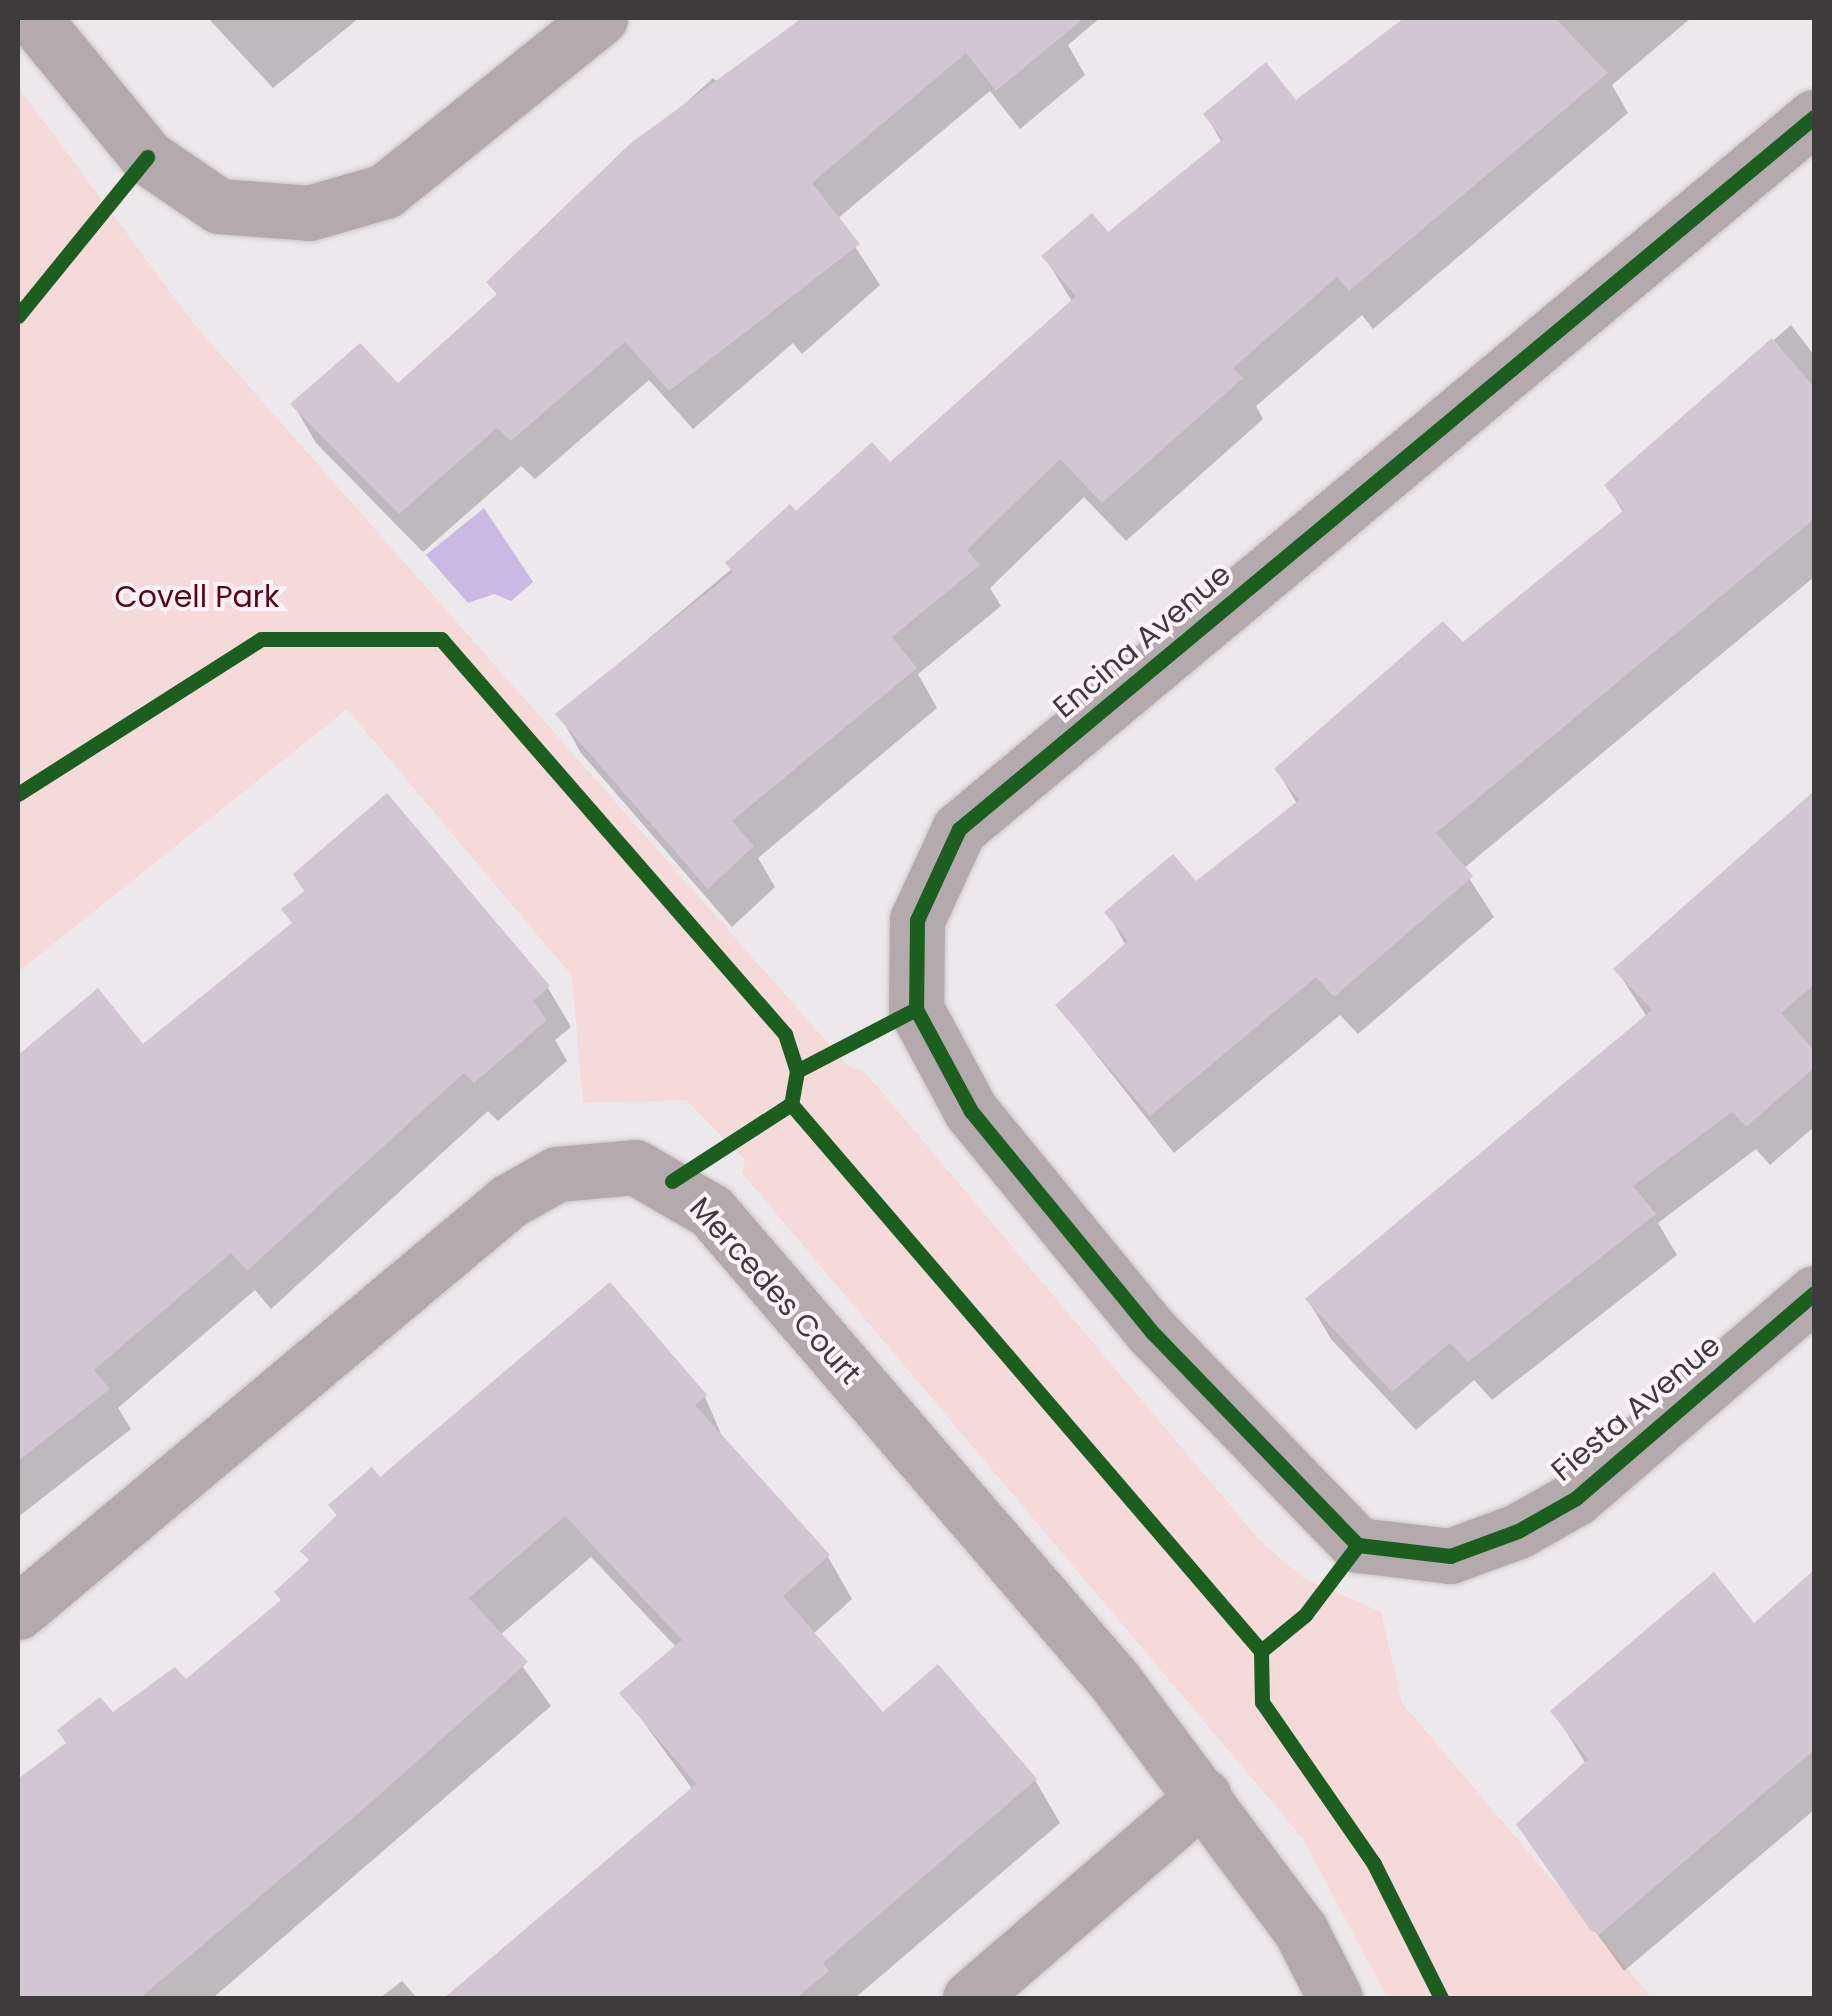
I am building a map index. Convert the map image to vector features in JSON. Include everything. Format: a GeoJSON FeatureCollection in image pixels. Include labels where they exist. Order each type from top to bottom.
{"type":"FeatureCollection","features":[{"type":"Feature","properties":{"kind":"street"},"geometry":{"type":"LineString","coordinates":[[33,18],[147,156],[219,206],[309,214],[386,190],[600,18]]}},
{"type":"Feature","properties":{"kind":"street","name":"Encina Avenue"},"geometry":{"type":"LineString","coordinates":[[1152,1332],[971,1111],[916,1008],[917,920],[959,829],[1814,118]]}},
{"type":"Feature","properties":{"kind":"street","name":"Mercedes Court"},"geometry":{"type":"LineString","coordinates":[[18,1612],[508,1201],[557,1174],[635,1167],[711,1211],[1204,1796],[1301,1931],[1335,1998]]}},
{"type":"Feature","properties":{"kind":"street","name":"Fiesta Avenue"},"geometry":{"type":"LineString","coordinates":[[1152,1332],[1358,1544],[1450,1556],[1576,1498],[1814,1293]]}},
{"type":"Feature","properties":{"kind":"street"},"geometry":{"type":"LineString","coordinates":[[970,1998],[1204,1796]]}},
{"type":"Feature","properties":{"kind":"green space","name":"Covell Park"},"geometry":{"type":"Polygon","coordinates":[[[18,87],[195,325],[849,1067],[864,1071],[1262,1543],[1305,1579],[1381,1612],[1402,1703],[1652,1998],[1387,1998],[1304,1840],[742,1173],[745,1160],[686,1100],[583,1103],[572,976],[347,709],[18,972],[18,87]]]}},
{"type":"Feature","properties":{"kind":"shaded area"},"geometry":{"type":"Polygon","coordinates":[[[484,508],[533,582],[511,601],[494,594],[468,603],[426,555],[484,508]]]}},
{"type":"Feature","properties":{"kind":"building"},"geometry":{"type":"Polygon","coordinates":[[[802,18],[1084,18],[996,91],[966,53],[812,183],[860,244],[669,391],[625,342],[511,441],[497,428],[399,514],[290,404],[360,343],[398,383],[497,294],[486,282],[631,143],[802,18]]]}},
{"type":"Feature","properties":{"kind":"building"},"geometry":{"type":"Polygon","coordinates":[[[1404,18],[1555,18],[1608,73],[1349,291],[1337,277],[1233,368],[1243,378],[1102,503],[1060,459],[967,550],[980,565],[892,637],[917,668],[732,821],[754,846],[708,889],[555,714],[733,572],[725,563],[790,504],[796,511],[872,442],[890,462],[1076,296],[1041,256],[1092,213],[1108,232],[1223,139],[1203,114],[1266,62],[1296,100],[1404,18]]]}},
{"type":"Feature","properties":{"kind":"building"},"geometry":{"type":"Polygon","coordinates":[[[1772,338],[1814,387],[1814,519],[1436,833],[1473,876],[1334,997],[1316,977],[1150,1116],[1055,1005],[1128,941],[1104,912],[1173,854],[1196,881],[1299,800],[1274,769],[1443,621],[1463,642],[1624,510],[1604,485],[1772,338]]]}},
{"type":"Feature","properties":{"kind":"building"},"geometry":{"type":"Polygon","coordinates":[[[1814,791],[1814,985],[1781,1013],[1814,1050],[1814,1068],[1746,1127],[1732,1112],[1633,1186],[1656,1214],[1468,1362],[1450,1343],[1392,1392],[1305,1299],[1652,1010],[1613,969],[1814,791]]]}},
{"type":"Feature","properties":{"kind":"building"},"geometry":{"type":"Polygon","coordinates":[[[387,793],[550,986],[533,1001],[547,1020],[474,1083],[464,1073],[247,1271],[231,1253],[94,1370],[110,1389],[18,1461],[18,1055],[98,988],[143,1044],[292,923],[281,909],[304,891],[293,874],[387,793]]]}},
{"type":"Feature","properties":{"kind":"building"},"geometry":{"type":"Polygon","coordinates":[[[610,1282],[707,1395],[695,1405],[830,1555],[783,1596],[883,1712],[938,1664],[1037,1779],[823,1963],[829,1971],[796,1998],[444,1998],[696,1784],[619,1693],[682,1640],[565,1516],[469,1598],[528,1662],[367,1806],[140,1998],[18,1998],[18,1779],[66,1743],[57,1730],[100,1697],[113,1712],[175,1667],[186,1679],[281,1600],[274,1592],[309,1560],[300,1551],[337,1515],[328,1505],[372,1467],[380,1477],[610,1282]]]}},
{"type":"Feature","properties":{"kind":"building"},"geometry":{"type":"Polygon","coordinates":[[[1814,1570],[1814,1750],[1600,1934],[1591,1931],[1516,1824],[1588,1759],[1550,1711],[1714,1572],[1754,1623],[1814,1570]]]}},
{"type":"Feature","properties":{"kind":"cycle path"},"geometry":{"type":"LineString","coordinates":[[1814,117],[959,829],[917,920],[916,1009],[971,1111],[1152,1332],[1358,1545],[1450,1556],[1518,1531],[1576,1498],[1814,1293]]}},
{"type":"Feature","properties":{"kind":"cycle path"},"geometry":{"type":"LineString","coordinates":[[18,316],[147,157]]}},
{"type":"Feature","properties":{"kind":"cycle path"},"geometry":{"type":"LineString","coordinates":[[18,794],[261,639],[441,639],[785,1034],[797,1071],[791,1104],[1261,1651],[1262,1702],[1374,1864],[1441,1998]]}},
{"type":"Feature","properties":{"kind":"cycle path"},"geometry":{"type":"LineString","coordinates":[[797,1071],[916,1009]]}},
{"type":"Feature","properties":{"kind":"cycle path"},"geometry":{"type":"LineString","coordinates":[[672,1181],[791,1104]]}},
{"type":"Feature","properties":{"kind":"cycle path"},"geometry":{"type":"LineString","coordinates":[[1261,1651],[1305,1615],[1358,1545]]}}]}
